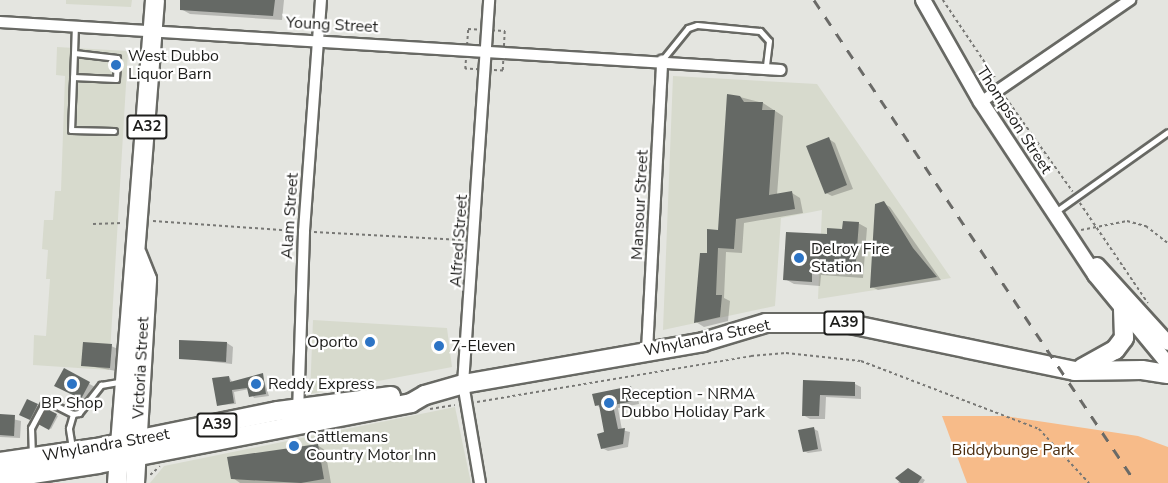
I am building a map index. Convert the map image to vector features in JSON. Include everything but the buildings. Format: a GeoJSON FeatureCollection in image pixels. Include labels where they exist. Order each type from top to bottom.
{"type":"FeatureCollection","features":[{"type":"Feature","properties":{"kind":"highway","name":"Victoria Street"},"geometry":{"type":"LineString","coordinates":[[135,483],[128,449],[125,381],[132,266],[138,254],[155,0]]}},
{"type":"Feature","properties":{"kind":"highway","name":"Victoria Street"},"geometry":{"type":"LineString","coordinates":[[117,483],[128,449],[147,279],[138,254]]}},
{"type":"Feature","properties":{"kind":"highway"},"geometry":{"type":"LineString","coordinates":[[1075,370],[1115,350],[1124,338],[1123,308]]}},
{"type":"Feature","properties":{"kind":"highway","name":"Whylandra Street"},"geometry":{"type":"LineString","coordinates":[[128,449],[422,403],[463,384],[703,342],[766,323],[814,321],[884,330],[1075,370],[1142,370],[1168,374]]}},
{"type":"Feature","properties":{"kind":"highway","name":"Whylandra Street"},"geometry":{"type":"LineString","coordinates":[[0,479],[297,408],[410,393],[422,403]]}},
{"type":"Feature","properties":{"kind":"highway","name":"Whylandra Street"},"geometry":{"type":"LineString","coordinates":[[0,462],[33,457],[72,460]]}},
{"type":"Feature","properties":{"kind":"highway"},"geometry":{"type":"LineString","coordinates":[[72,460],[89,483]]}},
{"type":"Feature","properties":{"kind":"street","name":"Alam Street"},"geometry":{"type":"LineString","coordinates":[[297,408],[321,0]]}},
{"type":"Feature","properties":{"kind":"street","name":"Alfred Street"},"geometry":{"type":"LineString","coordinates":[[480,483],[463,384],[489,0]]}},
{"type":"Feature","properties":{"kind":"street","name":"Thompson Street"},"geometry":{"type":"LineString","coordinates":[[922,0],[981,102],[1054,212],[1084,253],[1168,343]]}},
{"type":"Feature","properties":{"kind":"street"},"geometry":{"type":"LineString","coordinates":[[981,102],[1130,0]]}},
{"type":"Feature","properties":{"kind":"street","name":"Young Street"},"geometry":{"type":"LineString","coordinates":[[0,22],[662,60],[781,70]]}},
{"type":"Feature","properties":{"kind":"street","name":"Mansour Street"},"geometry":{"type":"LineString","coordinates":[[647,351],[662,60]]}},
{"type":"Feature","properties":{"kind":"street","name":"Thompson Street"},"geometry":{"type":"LineString","coordinates":[[1084,253],[1095,275],[1168,364]]}},
{"type":"Feature","properties":{"kind":"street"},"geometry":{"type":"LineString","coordinates":[[297,408],[302,417],[316,421]]}},
{"type":"Feature","properties":{"kind":"lane"},"geometry":{"type":"LineString","coordinates":[[662,60],[688,28],[697,25],[760,31],[769,41],[766,67]]}},
{"type":"Feature","properties":{"kind":"lane"},"geometry":{"type":"LineString","coordinates":[[75,26],[71,130],[114,131]]}},
{"type":"Feature","properties":{"kind":"lane"},"geometry":{"type":"LineString","coordinates":[[73,77],[116,79],[117,58],[74,52]]}},
{"type":"Feature","properties":{"kind":"lane"},"geometry":{"type":"LineString","coordinates":[[1054,212],[1168,132]]}},
{"type":"Feature","properties":{"kind":"lane"},"geometry":{"type":"LineString","coordinates":[[33,457],[31,428],[49,402],[73,414],[84,411],[101,385],[125,381]]}},
{"type":"Feature","properties":{"kind":"lane"},"geometry":{"type":"LineString","coordinates":[[72,460],[69,435],[73,414]]}},
{"type":"Feature","properties":{"kind":"path"},"geometry":{"type":"LineString","coordinates":[[943,0],[998,89],[1012,103],[1149,304]]}},
{"type":"Feature","properties":{"kind":"path"},"geometry":{"type":"LineString","coordinates":[[1068,231],[1098,229],[1127,220],[1146,226],[1168,243]]}},
{"type":"Feature","properties":{"kind":"path"},"geometry":{"type":"LineString","coordinates":[[93,224],[122,223]]}},
{"type":"Feature","properties":{"kind":"path"},"geometry":{"type":"LineString","coordinates":[[422,403],[466,404],[751,356],[786,353],[861,361],[1028,423],[1046,435],[1073,470],[1089,483]]}},
{"type":"Feature","properties":{"kind":"path"},"geometry":{"type":"LineString","coordinates":[[147,483],[162,465]]}},
{"type":"Feature","properties":{"kind":"shaded area"},"geometry":{"type":"Polygon","coordinates":[[[66,0],[132,0],[131,7],[66,4],[66,0]]]}},
{"type":"Feature","properties":{"kind":"shaded area"},"geometry":{"type":"Polygon","coordinates":[[[57,47],[128,51],[109,370],[33,365],[34,335],[46,336],[50,279],[46,279],[48,250],[42,249],[44,220],[53,220],[55,191],[61,191],[65,76],[56,75],[57,47]]]}},
{"type":"Feature","properties":{"kind":"shaded area"},"geometry":{"type":"Polygon","coordinates":[[[673,76],[817,84],[951,278],[818,299],[822,210],[781,218],[775,306],[663,330],[673,76]]]}},
{"type":"Feature","properties":{"kind":"shaded area"},"geometry":{"type":"Polygon","coordinates":[[[313,320],[447,328],[452,367],[310,394],[313,320]]]}},
{"type":"Feature","properties":{"kind":"shaded area"},"geometry":{"type":"Polygon","coordinates":[[[455,407],[471,483],[150,483],[164,466],[455,407]]]}},
{"type":"Feature","properties":{"kind":"green space","name":"Biddybunge Park"},"geometry":{"type":"Polygon","coordinates":[[[942,416],[1005,416],[1138,436],[1168,447],[1168,483],[967,483],[942,416]]]}},
{"type":"Feature","properties":{"kind":"railway"},"geometry":{"type":"LineString","coordinates":[[814,0],[1136,483]]}},
{"type":"Feature","properties":{"kind":"place","name":"West Dubbo Liquor Barn"},"geometry":{"type":"Point","coordinates":[116,65]}},
{"type":"Feature","properties":{"kind":"place","name":"Delroy Fire Station"},"geometry":{"type":"Point","coordinates":[799,258]}},
{"type":"Feature","properties":{"kind":"place","name":"Oporto"},"geometry":{"type":"Point","coordinates":[370,342]}},
{"type":"Feature","properties":{"kind":"place","name":"7-Eleven"},"geometry":{"type":"Point","coordinates":[439,346]}},
{"type":"Feature","properties":{"kind":"place","name":"BP Shop"},"geometry":{"type":"Point","coordinates":[72,384]}},
{"type":"Feature","properties":{"kind":"place","name":"Reddy Express"},"geometry":{"type":"Point","coordinates":[256,384]}},
{"type":"Feature","properties":{"kind":"place","name":"Reception - NRMA Dubbo Holiday Park"},"geometry":{"type":"Point","coordinates":[609,403]}},
{"type":"Feature","properties":{"kind":"place","name":"Cattlemans Country Motor Inn"},"geometry":{"type":"Point","coordinates":[294,446]}}]}
